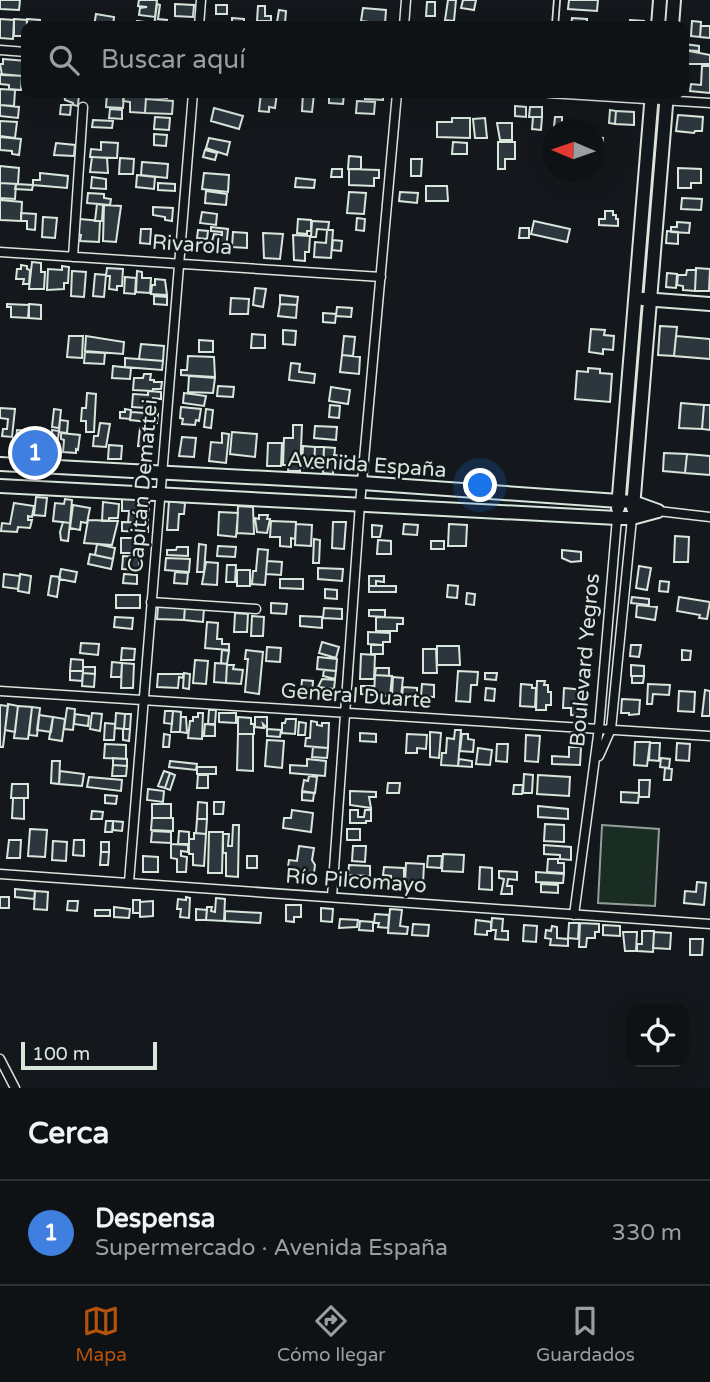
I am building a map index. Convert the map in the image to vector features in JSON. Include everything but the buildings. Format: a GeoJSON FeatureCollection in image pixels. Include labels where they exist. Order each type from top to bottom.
{"type":"FeatureCollection","features":[{"type":"Feature","properties":{"kind":"street"},"geometry":{"type":"LineString","coordinates":[[199,21],[201,0]]}},
{"type":"Feature","properties":{"kind":"street"},"geometry":{"type":"LineString","coordinates":[[404,21],[406,0]]}},
{"type":"Feature","properties":{"kind":"street"},"geometry":{"type":"LineString","coordinates":[[658,21],[660,0]]}},
{"type":"Feature","properties":{"kind":"street"},"geometry":{"type":"LineString","coordinates":[[672,21],[674,0]]}},
{"type":"Feature","properties":{"kind":"street"},"geometry":{"type":"LineString","coordinates":[[0,50],[21,52]]}},
{"type":"Feature","properties":{"kind":"street","name":"Capitán Demattei"},"geometry":{"type":"LineString","coordinates":[[129,882],[193,98]]}},
{"type":"Feature","properties":{"kind":"street"},"geometry":{"type":"LineString","coordinates":[[332,897],[360,504],[397,98]]}},
{"type":"Feature","properties":{"kind":"street","name":"Boulevard Yegros"},"geometry":{"type":"LineString","coordinates":[[595,765],[652,98]]}},
{"type":"Feature","properties":{"kind":"street","name":"Boulevard Yegros"},"geometry":{"type":"LineString","coordinates":[[595,765],[611,729],[632,519],[666,98]]}},
{"type":"Feature","properties":{"kind":"street"},"geometry":{"type":"LineString","coordinates":[[679,98],[710,103]]}},
{"type":"Feature","properties":{"kind":"street"},"geometry":{"type":"LineString","coordinates":[[73,257],[83,107]]}},
{"type":"Feature","properties":{"kind":"street","name":"Rivarola"},"geometry":{"type":"LineString","coordinates":[[0,252],[381,277]]}},
{"type":"Feature","properties":{"kind":"street"},"geometry":{"type":"LineString","coordinates":[[635,299],[710,304]]}},
{"type":"Feature","properties":{"kind":"street","name":"Avenida España"},"geometry":{"type":"LineString","coordinates":[[0,464],[362,483],[633,502],[658,511]]}},
{"type":"Feature","properties":{"kind":"street","name":"Avenida España"},"geometry":{"type":"LineString","coordinates":[[0,486],[617,519],[632,519],[658,511]]}},
{"type":"Feature","properties":{"kind":"street"},"geometry":{"type":"LineString","coordinates":[[658,511],[710,517]]}},
{"type":"Feature","properties":{"kind":"street"},"geometry":{"type":"LineString","coordinates":[[151,602],[256,609]]}},
{"type":"Feature","properties":{"kind":"street","name":"General Duarte"},"geometry":{"type":"LineString","coordinates":[[0,691],[710,736]]}},
{"type":"Feature","properties":{"kind":"street"},"geometry":{"type":"LineString","coordinates":[[574,915],[595,765]]}},
{"type":"Feature","properties":{"kind":"street","name":"Río Pilcomayo"},"geometry":{"type":"LineString","coordinates":[[0,874],[710,924]]}},
{"type":"Feature","properties":{"kind":"street"},"geometry":{"type":"LineString","coordinates":[[0,1059],[15,1088]]}},
{"type":"Feature","properties":{"kind":"lane"},"geometry":{"type":"LineString","coordinates":[[555,21],[557,0]]}},
{"type":"Feature","properties":{"kind":"green space"},"geometry":{"type":"Polygon","coordinates":[[[602,825],[659,829],[655,906],[598,903],[602,825]]]}},
{"type":"Feature","properties":{"kind":"place","name":"Despensa"},"geometry":{"type":"Point","coordinates":[35,453]}}]}
